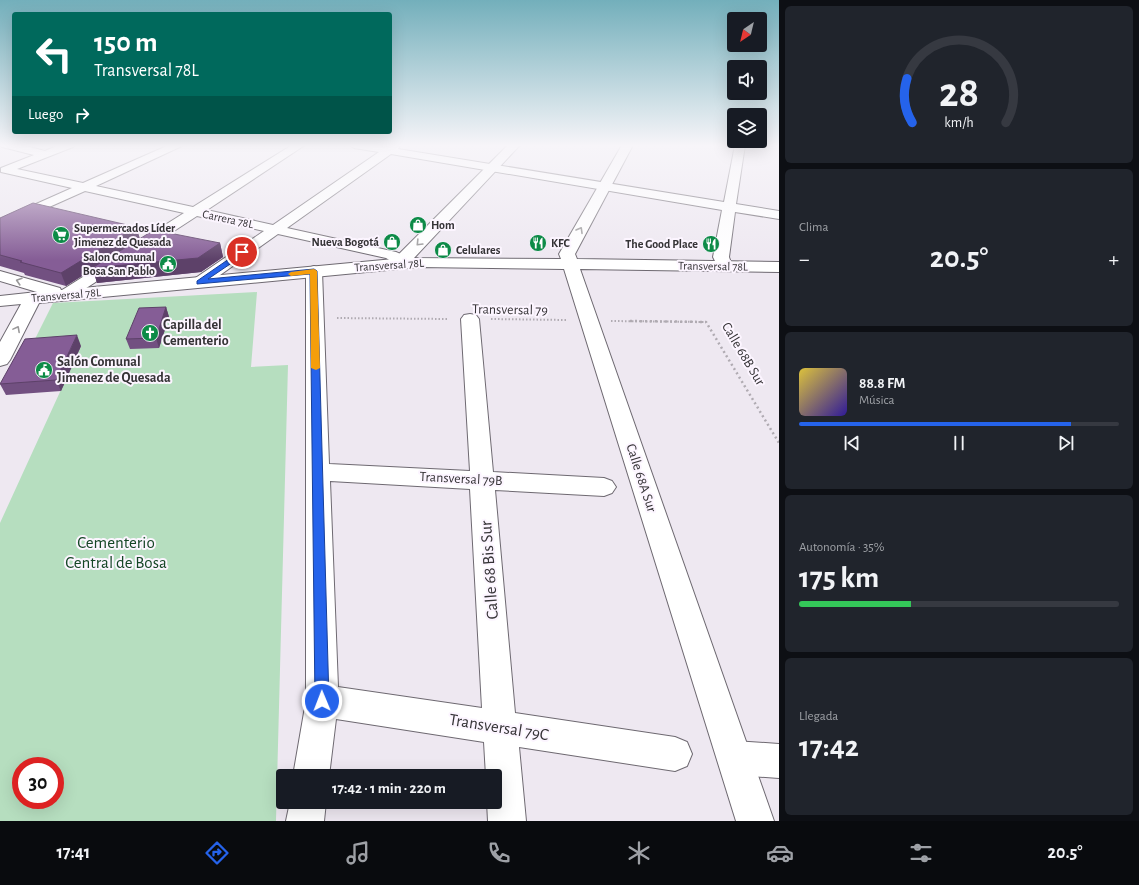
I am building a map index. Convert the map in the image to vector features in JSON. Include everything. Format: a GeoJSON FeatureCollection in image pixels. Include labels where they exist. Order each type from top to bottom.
{"type":"FeatureCollection","features":[{"type":"Feature","properties":{"kind":"street","name":"Carrera 78L"},"geometry":{"type":"LineString","coordinates":[[67,183],[391,255],[398,258],[400,263]]}},
{"type":"Feature","properties":{"kind":"street"},"geometry":{"type":"LineString","coordinates":[[0,225],[93,183]]}},
{"type":"Feature","properties":{"kind":"street"},"geometry":{"type":"LineString","coordinates":[[0,276],[65,295],[241,183]]}},
{"type":"Feature","properties":{"kind":"street"},"geometry":{"type":"LineString","coordinates":[[200,282],[341,183]]}},
{"type":"Feature","properties":{"kind":"street"},"geometry":{"type":"LineString","coordinates":[[400,263],[478,183]]}},
{"type":"Feature","properties":{"kind":"street"},"geometry":{"type":"LineString","coordinates":[[588,183],[779,215]]}},
{"type":"Feature","properties":{"kind":"street","name":"Calle 68A Sur"},"geometry":{"type":"LineString","coordinates":[[607,183],[566,254],[755,821]]}},
{"type":"Feature","properties":{"kind":"street"},"geometry":{"type":"LineString","coordinates":[[724,266],[721,257],[733,183]]}},
{"type":"Feature","properties":{"kind":"street","name":"Transversal 78L"},"geometry":{"type":"LineString","coordinates":[[0,301],[400,263],[779,267]]}},
{"type":"Feature","properties":{"kind":"street"},"geometry":{"type":"LineString","coordinates":[[312,769],[322,701],[314,271]]}},
{"type":"Feature","properties":{"kind":"street"},"geometry":{"type":"LineString","coordinates":[[0,360],[33,298]]}},
{"type":"Feature","properties":{"kind":"street","name":"Calle 68 Bis Sur"},"geometry":{"type":"LineString","coordinates":[[470,319],[507,821]]}},
{"type":"Feature","properties":{"kind":"street","name":"Transversal 79B"},"geometry":{"type":"LineString","coordinates":[[318,472],[604,486]]}},
{"type":"Feature","properties":{"kind":"street","name":"Transversal 79C"},"geometry":{"type":"LineString","coordinates":[[322,701],[675,754]]}},
{"type":"Feature","properties":{"kind":"street"},"geometry":{"type":"LineString","coordinates":[[734,758],[779,761]]}},
{"type":"Feature","properties":{"kind":"street"},"geometry":{"type":"LineString","coordinates":[[305,821],[307,809]]}},
{"type":"Feature","properties":{"kind":"path","name":"Transversal 79"},"geometry":{"type":"LineString","coordinates":[[315,317],[706,322]]}},
{"type":"Feature","properties":{"kind":"path","name":"Calle 68B Sur"},"geometry":{"type":"LineString","coordinates":[[706,322],[779,443]]}},
{"type":"Feature","properties":{"kind":"green space","name":"Cementerio Central de Bosa"},"geometry":{"type":"Polygon","coordinates":[[[257,292],[251,367],[288,365],[277,769],[276,769],[276,821],[0,821],[0,523],[81,346],[30,349],[53,303],[257,292]]]}},
{"type":"Feature","properties":{"kind":"building"},"geometry":{"type":"Polygon","coordinates":[[[33,203],[136,227],[61,273],[0,255],[0,218],[33,203]]]}},
{"type":"Feature","properties":{"kind":"building"},"geometry":{"type":"Polygon","coordinates":[[[154,230],[220,243],[198,258],[92,268],[154,230]]]}},
{"type":"Feature","properties":{"kind":"building"},"geometry":{"type":"Polygon","coordinates":[[[166,307],[156,338],[126,339],[139,308],[166,307]]]}},
{"type":"Feature","properties":{"kind":"building"},"geometry":{"type":"Polygon","coordinates":[[[77,335],[56,380],[0,384],[25,339],[77,335]]]}},
{"type":"Feature","properties":{"kind":"slow traffic"},"geometry":{"type":"LineString","coordinates":[[291,274],[314,271],[316,368]]}},
{"type":"Feature","properties":{"kind":"place","name":"Hom"},"geometry":{"type":"Point","coordinates":[418,225]}},
{"type":"Feature","properties":{"kind":"place","name":"Supermercados Líder Jimenez de Quesada"},"geometry":{"type":"Point","coordinates":[61,235]}},
{"type":"Feature","properties":{"kind":"place","name":"Nueva Bogotá"},"geometry":{"type":"Point","coordinates":[392,242]}},
{"type":"Feature","properties":{"kind":"place","name":"KFC"},"geometry":{"type":"Point","coordinates":[538,243]}},
{"type":"Feature","properties":{"kind":"place","name":"The Good Place"},"geometry":{"type":"Point","coordinates":[711,244]}},
{"type":"Feature","properties":{"kind":"place","name":"Celulares"},"geometry":{"type":"Point","coordinates":[443,250]}},
{"type":"Feature","properties":{"kind":"place","name":"Salon Comunal Bosa San Pablo"},"geometry":{"type":"Point","coordinates":[168,264]}},
{"type":"Feature","properties":{"kind":"place","name":"Capilla del Cementerio"},"geometry":{"type":"Point","coordinates":[150,333]}},
{"type":"Feature","properties":{"kind":"place","name":"Salón Comunal Jimenez de Quesada"},"geometry":{"type":"Point","coordinates":[44,370]}},
{"type":"Feature","properties":{"kind":"route"},"geometry":{"type":"LineString","coordinates":[[242,252],[200,282],[314,271],[322,701]]}}]}
